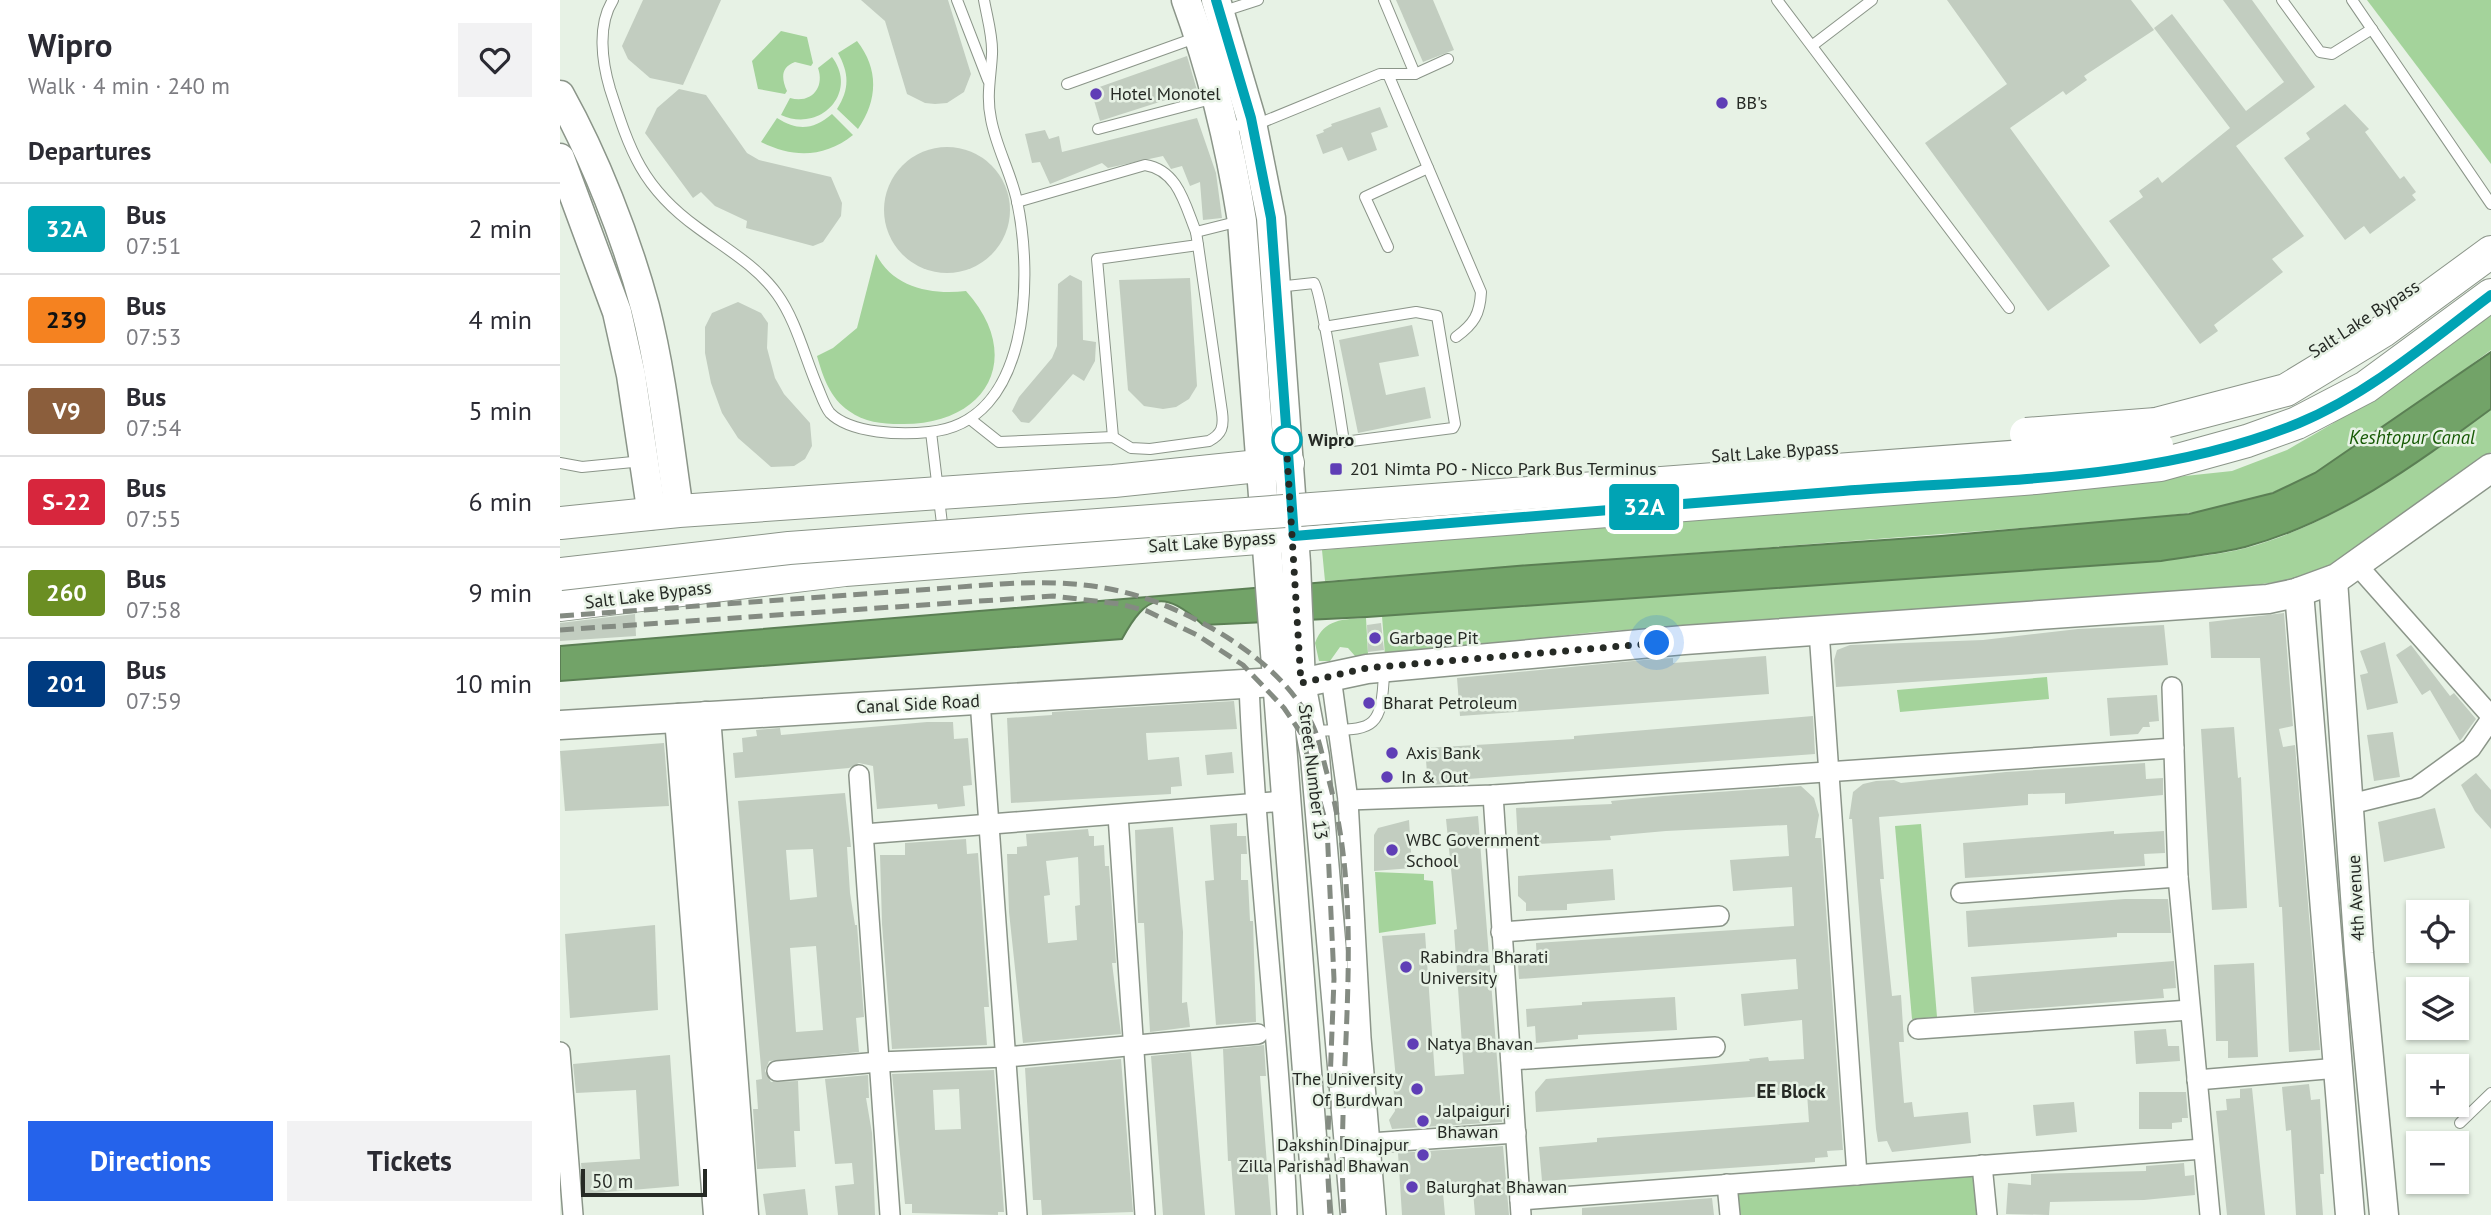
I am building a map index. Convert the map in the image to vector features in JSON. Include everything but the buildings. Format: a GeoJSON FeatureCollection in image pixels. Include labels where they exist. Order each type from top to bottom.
{"type":"FeatureCollection","features":[{"type":"Feature","properties":{"kind":"main road","name":"Salt Lake Bypass"},"geometry":{"type":"LineString","coordinates":[[560,555],[793,526],[2157,435],[2243,396],[2343,335],[2407,294],[2491,230]]}},
{"type":"Feature","properties":{"kind":"main road","name":"Salt Lake Bypass"},"geometry":{"type":"LineString","coordinates":[[2243,396],[2286,390],[2318,374],[2383,331],[2487,249]]}},
{"type":"Feature","properties":{"kind":"main road","name":"Salt Lake Bypass"},"geometry":{"type":"LineString","coordinates":[[560,605],[845,570],[947,562],[1280,551],[2160,465],[2215,448],[2247,442],[2335,405],[2366,387],[2491,295]]}},
{"type":"Feature","properties":{"kind":"main road"},"geometry":{"type":"LineString","coordinates":[[560,574],[789,548],[2157,435],[2215,448]]}},
{"type":"Feature","properties":{"kind":"main road"},"geometry":{"type":"LineString","coordinates":[[560,523],[1114,481],[1274,464]]}},
{"type":"Feature","properties":{"kind":"street","name":"Street Number 13"},"geometry":{"type":"LineString","coordinates":[[1186,0],[1223,125],[1242,221],[1274,464],[1280,551],[1284,802],[1318,1215]]}},
{"type":"Feature","properties":{"kind":"street","name":"Street Number 13"},"geometry":{"type":"LineString","coordinates":[[1218,6],[1253,127],[1271,218],[1276,287],[1274,464]]}},
{"type":"Feature","properties":{"kind":"street"},"geometry":{"type":"LineString","coordinates":[[560,95],[597,171],[596,209],[631,375],[644,461],[665,513]]}},
{"type":"Feature","properties":{"kind":"street"},"geometry":{"type":"LineString","coordinates":[[560,158],[596,209],[647,318],[659,370],[665,513]]}},
{"type":"Feature","properties":{"kind":"street","name":"Canal Side Road"},"geometry":{"type":"LineString","coordinates":[[560,725],[1282,681],[1331,677],[1385,667],[1819,631],[2268,599],[2333,580],[2491,468]]}},
{"type":"Feature","properties":{"kind":"street"},"geometry":{"type":"LineString","coordinates":[[2351,804],[2416,789],[2471,748],[2491,717],[2357,565]]}},
{"type":"Feature","properties":{"kind":"street","name":"4th Avenue"},"geometry":{"type":"LineString","coordinates":[[2333,580],[2351,804],[2359,953],[2384,1215]]}},
{"type":"Feature","properties":{"kind":"street","name":"4th Avenue"},"geometry":{"type":"LineString","coordinates":[[2299,592],[2350,1215]]}},
{"type":"Feature","properties":{"kind":"street"},"geometry":{"type":"LineString","coordinates":[[1819,631],[1857,1175]]}},
{"type":"Feature","properties":{"kind":"street"},"geometry":{"type":"LineString","coordinates":[[1331,677],[1348,800],[1370,1143],[1365,1209]]}},
{"type":"Feature","properties":{"kind":"street","name":"Street Number 13"},"geometry":{"type":"LineString","coordinates":[[1282,681],[1310,731],[1346,1120],[1365,1209]]}},
{"type":"Feature","properties":{"kind":"street"},"geometry":{"type":"LineString","coordinates":[[1282,681],[1254,804],[1284,1142],[1287,1215]]}},
{"type":"Feature","properties":{"kind":"street"},"geometry":{"type":"LineString","coordinates":[[2172,687],[2178,877],[2210,1215]]}},
{"type":"Feature","properties":{"kind":"street"},"geometry":{"type":"LineString","coordinates":[[980,700],[1017,1215]]}},
{"type":"Feature","properties":{"kind":"street"},"geometry":{"type":"LineString","coordinates":[[692,717],[718,1215]]}},
{"type":"Feature","properties":{"kind":"street"},"geometry":{"type":"LineString","coordinates":[[692,717],[744,1215]]}},
{"type":"Feature","properties":{"kind":"street"},"geometry":{"type":"LineString","coordinates":[[1348,800],[1493,795],[2174,748]]}},
{"type":"Feature","properties":{"kind":"street"},"geometry":{"type":"LineString","coordinates":[[859,775],[890,1215]]}},
{"type":"Feature","properties":{"kind":"street"},"geometry":{"type":"LineString","coordinates":[[1493,795],[1520,1207],[1727,1184],[2203,1149]]}},
{"type":"Feature","properties":{"kind":"street"},"geometry":{"type":"LineString","coordinates":[[864,834],[1284,802]]}},
{"type":"Feature","properties":{"kind":"street"},"geometry":{"type":"LineString","coordinates":[[1118,816],[1145,1215]]}},
{"type":"Feature","properties":{"kind":"street"},"geometry":{"type":"LineString","coordinates":[[1961,893],[2178,877]]}},
{"type":"Feature","properties":{"kind":"street"},"geometry":{"type":"LineString","coordinates":[[1502,932],[1719,916]]}},
{"type":"Feature","properties":{"kind":"street"},"geometry":{"type":"LineString","coordinates":[[2329,954],[2359,953]]}},
{"type":"Feature","properties":{"kind":"street"},"geometry":{"type":"LineString","coordinates":[[1918,1029],[2190,1010]]}},
{"type":"Feature","properties":{"kind":"street"},"geometry":{"type":"LineString","coordinates":[[778,1071],[879,1062],[1006,1057],[1258,1034]]}},
{"type":"Feature","properties":{"kind":"street"},"geometry":{"type":"LineString","coordinates":[[1511,1060],[1715,1047]]}},
{"type":"Feature","properties":{"kind":"street"},"geometry":{"type":"LineString","coordinates":[[560,1052],[573,1215]]}},
{"type":"Feature","properties":{"kind":"street"},"geometry":{"type":"LineString","coordinates":[[2197,1080],[2338,1069]]}},
{"type":"Feature","properties":{"kind":"street"},"geometry":{"type":"LineString","coordinates":[[1311,1123],[1346,1120]]}},
{"type":"Feature","properties":{"kind":"street"},"geometry":{"type":"LineString","coordinates":[[1370,1143],[1516,1133]]}},
{"type":"Feature","properties":{"kind":"street"},"geometry":{"type":"LineString","coordinates":[[1982,1165],[1987,1215]]}},
{"type":"Feature","properties":{"kind":"street"},"geometry":{"type":"LineString","coordinates":[[1727,1184],[1730,1215]]}},
{"type":"Feature","properties":{"kind":"lane"},"geometry":{"type":"LineString","coordinates":[[613,0],[606,12],[604,69],[630,151],[647,180],[696,226],[737,255],[777,294],[830,413],[854,425],[884,433],[931,432],[949,429],[970,419],[996,393],[1008,373],[1024,313],[1022,247],[1017,202],[991,118],[988,80],[992,52],[984,0]]}},
{"type":"Feature","properties":{"kind":"lane"},"geometry":{"type":"LineString","coordinates":[[957,0],[988,80]]}},
{"type":"Feature","properties":{"kind":"lane"},"geometry":{"type":"LineString","coordinates":[[1218,6],[1258,0]]}},
{"type":"Feature","properties":{"kind":"lane"},"geometry":{"type":"LineString","coordinates":[[1384,0],[1415,74]]}},
{"type":"Feature","properties":{"kind":"lane"},"geometry":{"type":"LineString","coordinates":[[1777,0],[2009,308]]}},
{"type":"Feature","properties":{"kind":"lane"},"geometry":{"type":"LineString","coordinates":[[1813,46],[1872,0]]}},
{"type":"Feature","properties":{"kind":"lane"},"geometry":{"type":"LineString","coordinates":[[2282,0],[2320,52],[2332,54],[2372,29]]}},
{"type":"Feature","properties":{"kind":"lane"},"geometry":{"type":"LineString","coordinates":[[2352,0],[2491,204]]}},
{"type":"Feature","properties":{"kind":"lane"},"geometry":{"type":"LineString","coordinates":[[1067,84],[1199,37]]}},
{"type":"Feature","properties":{"kind":"lane"},"geometry":{"type":"LineString","coordinates":[[1223,125],[1253,127],[1380,74],[1415,74],[1448,59]]}},
{"type":"Feature","properties":{"kind":"lane"},"geometry":{"type":"LineString","coordinates":[[1388,74],[1481,292],[1480,308],[1473,325],[1456,337]]}},
{"type":"Feature","properties":{"kind":"lane"},"geometry":{"type":"LineString","coordinates":[[1098,129],[1216,98]]}},
{"type":"Feature","properties":{"kind":"lane"},"geometry":{"type":"LineString","coordinates":[[970,419],[999,442],[1113,437],[1131,448],[1150,449],[1209,441],[1218,436],[1224,426],[1196,232],[1171,176],[1159,167],[1145,165],[1017,202]]}},
{"type":"Feature","properties":{"kind":"lane"},"geometry":{"type":"LineString","coordinates":[[1388,247],[1365,197],[1428,168]]}},
{"type":"Feature","properties":{"kind":"lane"},"geometry":{"type":"LineString","coordinates":[[1196,232],[1242,221]]}},
{"type":"Feature","properties":{"kind":"lane"},"geometry":{"type":"LineString","coordinates":[[1113,437],[1097,259],[1198,245]]}},
{"type":"Feature","properties":{"kind":"lane"},"geometry":{"type":"LineString","coordinates":[[1276,287],[1317,285],[1324,327],[1344,442],[1453,428],[1455,424],[1437,316],[1416,312],[1324,327]]}},
{"type":"Feature","properties":{"kind":"lane"},"geometry":{"type":"LineString","coordinates":[[931,432],[947,562]]}},
{"type":"Feature","properties":{"kind":"lane"},"geometry":{"type":"LineString","coordinates":[[560,463],[582,467],[644,461]]}},
{"type":"Feature","properties":{"kind":"lane"},"geometry":{"type":"LineString","coordinates":[[1310,731],[1360,730],[1373,722],[1383,703],[1385,667]]}},
{"type":"Feature","properties":{"kind":"lane"},"geometry":{"type":"LineString","coordinates":[[2460,1123],[2491,1093]]}},
{"type":"Feature","properties":{"kind":"shaded area"},"geometry":{"type":"Polygon","coordinates":[[[2367,0],[2491,0],[2491,164],[2367,0]]]}},
{"type":"Feature","properties":{"kind":"shaded area"},"geometry":{"type":"Polygon","coordinates":[[[781,31],[807,37],[813,63],[811,66],[795,62],[787,67],[783,77],[787,91],[785,94],[758,89],[752,61],[781,31]]]}},
{"type":"Feature","properties":{"kind":"shaded area"},"geometry":{"type":"Polygon","coordinates":[[[857,41],[869,62],[873,85],[869,107],[858,129],[837,109],[846,88],[844,67],[838,53],[857,41]]]}},
{"type":"Feature","properties":{"kind":"shaded area"},"geometry":{"type":"Polygon","coordinates":[[[832,57],[839,71],[841,84],[838,96],[831,106],[809,119],[781,115],[790,98],[804,99],[814,93],[820,82],[818,68],[832,57]]]}},
{"type":"Feature","properties":{"kind":"shaded area"},"geometry":{"type":"Polygon","coordinates":[[[832,114],[853,135],[831,148],[820,152],[797,153],[761,142],[777,118],[805,127],[812,126],[832,114]]]}},
{"type":"Feature","properties":{"kind":"shaded area"},"geometry":{"type":"Polygon","coordinates":[[[876,254],[892,275],[915,287],[940,292],[966,291],[984,316],[993,340],[994,363],[988,383],[974,400],[955,413],[930,422],[873,422],[842,406],[828,386],[817,356],[833,348],[857,328],[876,254]]]}},
{"type":"Feature","properties":{"kind":"shaded area"},"geometry":{"type":"Polygon","coordinates":[[[2491,313],[2491,350],[2386,428],[2303,479],[2256,498],[2220,507],[2127,520],[1325,581],[1322,550],[2005,495],[2232,471],[2287,450],[2332,424],[2491,313]]]}},
{"type":"Feature","properties":{"kind":"shaded area"},"geometry":{"type":"Polygon","coordinates":[[[2491,409],[2491,452],[2381,535],[2334,563],[2290,579],[2225,588],[1596,632],[1385,655],[1382,616],[2161,561],[2246,548],[2312,524],[2344,508],[2434,451],[2491,409]]]}},
{"type":"Feature","properties":{"kind":"shaded area"},"geometry":{"type":"Polygon","coordinates":[[[1366,618],[1368,654],[1355,656],[1348,648],[1340,647],[1330,661],[1319,661],[1315,643],[1324,629],[1342,620],[1366,618]]]}},
{"type":"Feature","properties":{"kind":"shaded area"},"geometry":{"type":"Polygon","coordinates":[[[2047,677],[2049,699],[1900,712],[1897,690],[2047,677]]]}},
{"type":"Feature","properties":{"kind":"shaded area"},"geometry":{"type":"Polygon","coordinates":[[[1921,824],[1937,1017],[1912,1019],[1895,826],[1921,824]]]}},
{"type":"Feature","properties":{"kind":"shaded area"},"geometry":{"type":"Polygon","coordinates":[[[1375,872],[1424,874],[1424,880],[1433,881],[1436,924],[1379,933],[1375,872]]]}},
{"type":"Feature","properties":{"kind":"shaded area"},"geometry":{"type":"Polygon","coordinates":[[[1977,1173],[1981,1215],[1735,1215],[1733,1190],[1977,1173]]]}},
{"type":"Feature","properties":{"kind":"water","name":"Keshtopur Canal"},"geometry":{"type":"Polygon","coordinates":[[[2491,352],[2491,409],[2404,471],[2344,507],[2279,536],[2224,551],[2161,561],[1367,617],[1203,625],[1177,606],[1157,602],[1140,612],[1122,639],[560,681],[560,646],[1517,566],[1941,536],[2189,514],[2273,493],[2315,473],[2491,352]]]}},
{"type":"Feature","properties":{"kind":"railway"},"geometry":{"type":"LineString","coordinates":[[560,616],[1001,584],[1057,583],[1107,588],[1156,602],[1206,625],[1252,655],[1281,681],[1313,726],[1320,744],[1340,830],[1348,939],[1342,1160],[1344,1215]]}},
{"type":"Feature","properties":{"kind":"railway"},"geometry":{"type":"LineString","coordinates":[[560,630],[1053,596],[1120,604],[1147,611],[1197,635],[1243,665],[1284,708],[1301,733],[1327,827],[1334,979],[1327,1160],[1330,1215]]}},
{"type":"Feature","properties":{"kind":"bus line","name":"32A"},"geometry":{"type":"LineString","coordinates":[[1216,0],[1263,164],[1271,218],[1294,536],[2035,478],[2160,465],[2215,448],[2247,442],[2316,415],[2366,387],[2491,295]]}},
{"type":"Feature","properties":{"kind":"place","name":"Hotel Monotel"},"geometry":{"type":"Point","coordinates":[1096,94]}},
{"type":"Feature","properties":{"kind":"place","name":"BB's"},"geometry":{"type":"Point","coordinates":[1722,103]}},
{"type":"Feature","properties":{"kind":"place","name":"Wipro"},"geometry":{"type":"Point","coordinates":[1287,440]}},
{"type":"Feature","properties":{"kind":"place","name":"201 Nimta PO - Nicco Park Bus Terminus"},"geometry":{"type":"Point","coordinates":[1336,469]}},
{"type":"Feature","properties":{"kind":"place","name":"Garbage Pit"},"geometry":{"type":"Point","coordinates":[1375,638]}},
{"type":"Feature","properties":{"kind":"place","name":"Bharat Petroleum"},"geometry":{"type":"Point","coordinates":[1369,703]}},
{"type":"Feature","properties":{"kind":"place","name":"Axis Bank"},"geometry":{"type":"Point","coordinates":[1392,753]}},
{"type":"Feature","properties":{"kind":"place","name":"In & Out"},"geometry":{"type":"Point","coordinates":[1387,777]}},
{"type":"Feature","properties":{"kind":"place","name":"WBC Government School"},"geometry":{"type":"Point","coordinates":[1392,850]}},
{"type":"Feature","properties":{"kind":"place","name":"Rabindra Bharati University"},"geometry":{"type":"Point","coordinates":[1406,967]}},
{"type":"Feature","properties":{"kind":"place","name":"Natya Bhavan"},"geometry":{"type":"Point","coordinates":[1413,1044]}},
{"type":"Feature","properties":{"kind":"place","name":"The University Of Burdwan"},"geometry":{"type":"Point","coordinates":[1417,1089]}},
{"type":"Feature","properties":{"kind":"place","name":"Jalpaiguri Bhawan"},"geometry":{"type":"Point","coordinates":[1423,1121]}},
{"type":"Feature","properties":{"kind":"place","name":"Dakshin Dinajpur Zilla Parishad Bhawan"},"geometry":{"type":"Point","coordinates":[1423,1155]}},
{"type":"Feature","properties":{"kind":"place","name":"Balurghat Bhawan"},"geometry":{"type":"Point","coordinates":[1412,1187]}},
{"type":"Feature","properties":{"kind":"district","name":"EE Block"},"geometry":{"type":"Point","coordinates":[1791,1091]}},
{"type":"Feature","properties":{"kind":"route"},"geometry":{"type":"LineString","coordinates":[[1287,440],[1286,437],[1296,563],[1301,683],[1367,668],[1657,643]]}}]}
